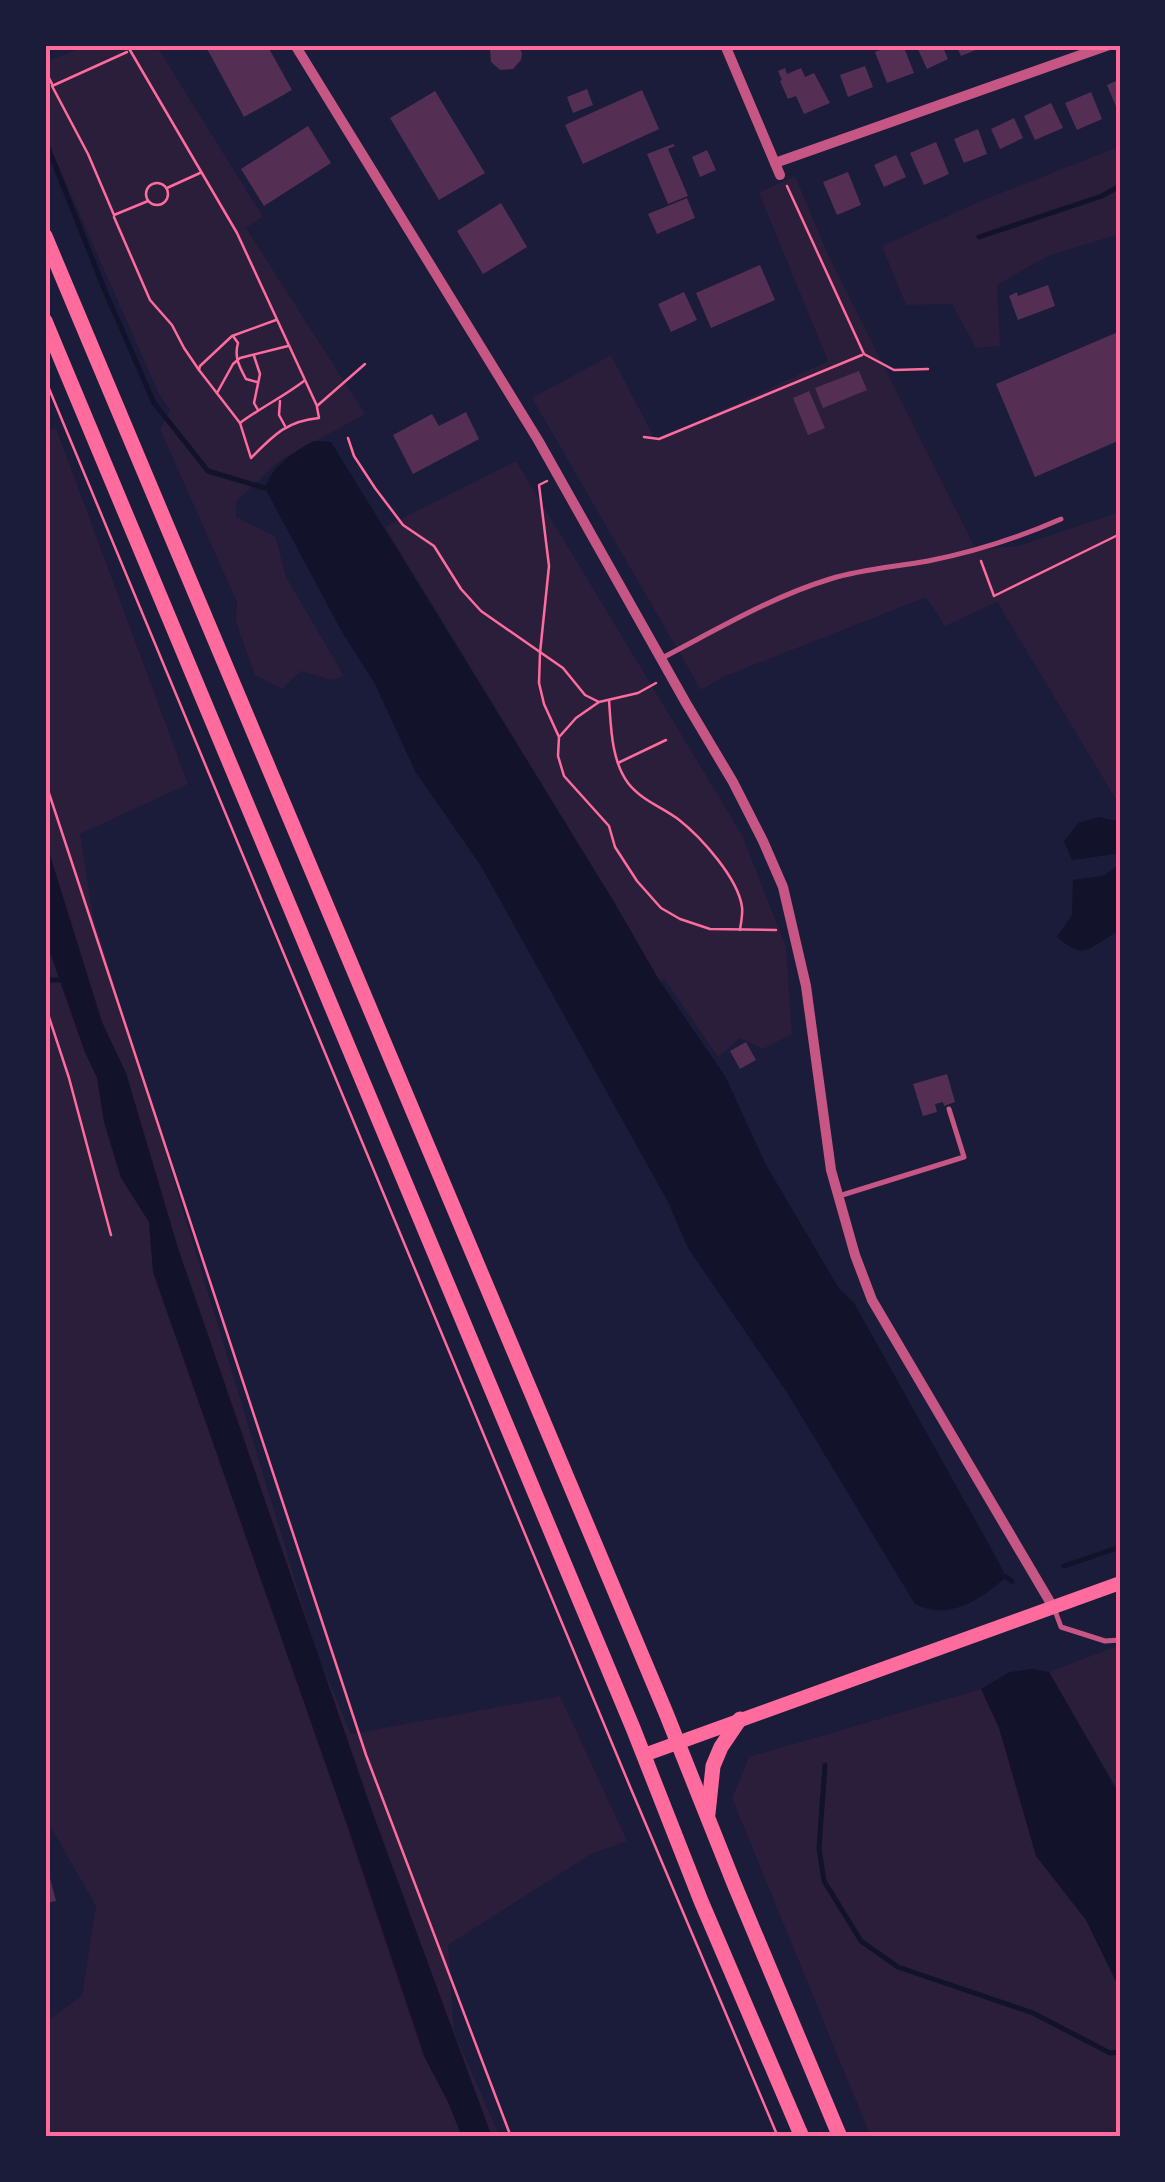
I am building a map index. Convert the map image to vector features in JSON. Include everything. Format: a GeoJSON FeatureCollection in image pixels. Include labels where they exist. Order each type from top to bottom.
{"type":"FeatureCollection","features":[{"type":"Feature","properties":{"kind":"main road"},"geometry":{"type":"LineString","coordinates":[[45,236],[678,1740],[840,2137]]}},
{"type":"Feature","properties":{"kind":"main road"},"geometry":{"type":"LineString","coordinates":[[45,322],[802,2137]]}},
{"type":"Feature","properties":{"kind":"main road"},"geometry":{"type":"LineString","coordinates":[[644,1754],[1120,1583]]}},
{"type":"Feature","properties":{"kind":"main road"},"geometry":{"type":"LineString","coordinates":[[708,1818],[713,1766],[720,1747],[740,1719]]}},
{"type":"Feature","properties":{"kind":"street"},"geometry":{"type":"LineString","coordinates":[[295,45],[558,474],[763,841],[783,887],[806,986],[831,1170],[872,1300],[1053,1607]]}},
{"type":"Feature","properties":{"kind":"street"},"geometry":{"type":"LineString","coordinates":[[724,45],[780,175]]}},
{"type":"Feature","properties":{"kind":"street"},"geometry":{"type":"LineString","coordinates":[[776,163],[1109,45]]}},
{"type":"Feature","properties":{"kind":"lane"},"geometry":{"type":"LineString","coordinates":[[662,658],[819,582],[870,568],[976,550],[1061,519]]}},
{"type":"Feature","properties":{"kind":"lane"},"geometry":{"type":"LineString","coordinates":[[839,1196],[964,1156],[948,1109]]}},
{"type":"Feature","properties":{"kind":"lane"},"geometry":{"type":"LineString","coordinates":[[1053,1607],[1061,1627],[1105,1641],[1120,1640]]}},
{"type":"Feature","properties":{"kind":"path"},"geometry":{"type":"LineString","coordinates":[[45,70],[88,154],[150,300],[172,324],[184,348],[240,423],[251,458],[279,430],[319,418],[317,406],[238,233],[127,45]]}},
{"type":"Feature","properties":{"kind":"path"},"geometry":{"type":"LineString","coordinates":[[52,86],[130,51]]}},
{"type":"Feature","properties":{"kind":"path"},"geometry":{"type":"LineString","coordinates":[[167,188],[202,173]]}},
{"type":"Feature","properties":{"kind":"path"},"geometry":{"type":"LineString","coordinates":[[780,175],[864,354],[894,370],[928,369]]}},
{"type":"Feature","properties":{"kind":"path"},"geometry":{"type":"LineString","coordinates":[[148,201],[147,190],[151,185],[158,183],[167,188]]}},
{"type":"Feature","properties":{"kind":"path"},"geometry":{"type":"LineString","coordinates":[[148,201],[162,204],[168,196],[167,188]]}},
{"type":"Feature","properties":{"kind":"path"},"geometry":{"type":"LineString","coordinates":[[114,215],[148,201]]}},
{"type":"Feature","properties":{"kind":"path"},"geometry":{"type":"LineString","coordinates":[[200,370],[232,336],[277,319]]}},
{"type":"Feature","properties":{"kind":"path"},"geometry":{"type":"LineString","coordinates":[[232,336],[238,342],[236,361],[246,379],[257,382]]}},
{"type":"Feature","properties":{"kind":"path"},"geometry":{"type":"LineString","coordinates":[[216,394],[236,361],[289,345]]}},
{"type":"Feature","properties":{"kind":"path"},"geometry":{"type":"LineString","coordinates":[[644,437],[659,440],[864,354]]}},
{"type":"Feature","properties":{"kind":"path"},"geometry":{"type":"LineString","coordinates":[[254,355],[260,374],[254,403],[258,410]]}},
{"type":"Feature","properties":{"kind":"path"},"geometry":{"type":"LineString","coordinates":[[317,406],[365,364]]}},
{"type":"Feature","properties":{"kind":"path"},"geometry":{"type":"LineString","coordinates":[[45,379],[778,2137]]}},
{"type":"Feature","properties":{"kind":"path"},"geometry":{"type":"LineString","coordinates":[[240,423],[305,380]]}},
{"type":"Feature","properties":{"kind":"path"},"geometry":{"type":"LineString","coordinates":[[280,399],[279,414],[286,427]]}},
{"type":"Feature","properties":{"kind":"path"},"geometry":{"type":"LineString","coordinates":[[348,438],[374,488],[403,525],[434,546],[460,589],[481,610],[563,668],[585,695],[598,702]]}},
{"type":"Feature","properties":{"kind":"path"},"geometry":{"type":"LineString","coordinates":[[558,474],[539,485],[549,566],[540,683],[559,737],[558,756],[564,776],[609,826],[626,864],[661,908],[710,929],[793,930]]}},
{"type":"Feature","properties":{"kind":"path"},"geometry":{"type":"LineString","coordinates":[[976,550],[994,596],[1120,534]]}},
{"type":"Feature","properties":{"kind":"path"},"geometry":{"type":"LineString","coordinates":[[559,737],[588,707],[638,693],[670,674]]}},
{"type":"Feature","properties":{"kind":"path"},"geometry":{"type":"LineString","coordinates":[[609,700],[618,763],[628,784],[679,820],[710,850],[740,897],[743,910],[739,931]]}},
{"type":"Feature","properties":{"kind":"path"},"geometry":{"type":"LineString","coordinates":[[618,763],[666,740]]}},
{"type":"Feature","properties":{"kind":"path"},"geometry":{"type":"LineString","coordinates":[[45,781],[366,1754],[511,2137]]}},
{"type":"Feature","properties":{"kind":"path"},"geometry":{"type":"LineString","coordinates":[[45,1004],[112,1235]]}},
{"type":"Feature","properties":{"kind":"shaded area"},"geometry":{"type":"Polygon","coordinates":[[[89,45],[156,45],[263,217],[246,228],[365,414],[279,461],[236,502],[236,517],[275,536],[286,577],[344,676],[331,680],[301,671],[282,689],[255,675],[236,622],[237,602],[160,429],[170,410],[159,394],[45,136],[45,62],[89,45]]]}},
{"type":"Feature","properties":{"kind":"shaded area"},"geometry":{"type":"Polygon","coordinates":[[[1120,146],[1120,234],[1050,255],[997,285],[1000,346],[976,348],[952,304],[906,305],[882,246],[981,201],[1120,146]]]}},
{"type":"Feature","properties":{"kind":"shaded area"},"geometry":{"type":"Polygon","coordinates":[[[795,176],[829,257],[976,550],[1019,546],[1120,512],[1120,806],[997,602],[945,626],[926,597],[723,677],[701,690],[532,398],[611,355],[656,441],[828,361],[759,193],[795,176]]]}},
{"type":"Feature","properties":{"kind":"shaded area"},"geometry":{"type":"Polygon","coordinates":[[[56,428],[188,784],[80,834],[92,911],[318,1655],[351,1734],[560,1696],[627,1841],[591,1854],[448,1945],[454,2032],[500,2137],[55,2137],[45,2122],[45,2022],[82,1996],[96,1906],[45,1817],[45,431],[56,428]]]}},
{"type":"Feature","properties":{"kind":"shaded area"},"geometry":{"type":"Polygon","coordinates":[[[314,441],[331,442],[659,980],[725,1076],[766,1165],[838,1287],[854,1303],[1006,1577],[975,1600],[940,1610],[915,1604],[788,1394],[688,1248],[667,1200],[481,866],[415,771],[375,684],[342,632],[265,488],[285,460],[314,441]]]}},
{"type":"Feature","properties":{"kind":"shaded area"},"geometry":{"type":"Polygon","coordinates":[[[516,461],[742,835],[786,947],[792,1034],[763,1049],[740,1038],[718,1057],[665,980],[659,980],[385,527],[516,461]]]}},
{"type":"Feature","properties":{"kind":"shaded area"},"geometry":{"type":"Polygon","coordinates":[[[1099,817],[1120,822],[1120,857],[1115,854],[1072,860],[1064,841],[1078,823],[1099,817]]]}},
{"type":"Feature","properties":{"kind":"shaded area"},"geometry":{"type":"Polygon","coordinates":[[[45,839],[102,1022],[126,1073],[178,1248],[372,1811],[492,2137],[462,2137],[424,2056],[153,1272],[149,1222],[121,1178],[104,1122],[97,1078],[45,938],[45,839]]]}},
{"type":"Feature","properties":{"kind":"shaded area"},"geometry":{"type":"Polygon","coordinates":[[[1120,864],[1120,937],[1115,933],[1092,948],[1074,949],[1057,937],[1072,915],[1073,880],[1103,876],[1120,864]]]}},
{"type":"Feature","properties":{"kind":"shaded area"},"geometry":{"type":"Polygon","coordinates":[[[1120,1645],[1120,1794],[1049,1672],[1120,1645]]]}},
{"type":"Feature","properties":{"kind":"shaded area"},"geometry":{"type":"Polygon","coordinates":[[[1010,1672],[1049,1672],[1120,1796],[1120,1990],[1086,1920],[1036,1856],[999,1728],[981,1689],[1010,1672]]]}},
{"type":"Feature","properties":{"kind":"shaded area"},"geometry":{"type":"Polygon","coordinates":[[[981,1689],[1120,1936],[1120,2137],[871,2137],[732,1798],[749,1757],[981,1689]]]}},
{"type":"Feature","properties":{"kind":"building"},"geometry":{"type":"Polygon","coordinates":[[[205,45],[267,45],[292,90],[244,117],[205,45]]]}},
{"type":"Feature","properties":{"kind":"building"},"geometry":{"type":"Polygon","coordinates":[[[478,45],[518,45],[521,60],[513,69],[500,70],[491,62],[490,49],[478,45]]]}},
{"type":"Feature","properties":{"kind":"building"},"geometry":{"type":"Polygon","coordinates":[[[903,45],[914,73],[887,83],[875,52],[903,45]]]}},
{"type":"Feature","properties":{"kind":"building"},"geometry":{"type":"Polygon","coordinates":[[[916,45],[942,45],[948,59],[927,69],[916,45]]]}},
{"type":"Feature","properties":{"kind":"building"},"geometry":{"type":"Polygon","coordinates":[[[956,45],[988,45],[961,56],[956,45]]]}},
{"type":"Feature","properties":{"kind":"building"},"geometry":{"type":"Polygon","coordinates":[[[865,66],[873,87],[848,97],[840,75],[865,66]]]}},
{"type":"Feature","properties":{"kind":"building"},"geometry":{"type":"Polygon","coordinates":[[[785,68],[787,74],[801,68],[805,77],[814,73],[830,103],[804,114],[796,96],[788,99],[780,81],[778,71],[785,68]]]}},
{"type":"Feature","properties":{"kind":"building"},"geometry":{"type":"Polygon","coordinates":[[[1120,79],[1120,116],[1107,85],[1120,79]]]}},
{"type":"Feature","properties":{"kind":"building"},"geometry":{"type":"Polygon","coordinates":[[[587,89],[593,105],[573,113],[567,97],[587,89]]]}},
{"type":"Feature","properties":{"kind":"building"},"geometry":{"type":"Polygon","coordinates":[[[642,90],[659,129],[583,164],[565,125],[642,90]]]}},
{"type":"Feature","properties":{"kind":"building"},"geometry":{"type":"Polygon","coordinates":[[[435,91],[485,173],[439,200],[390,118],[435,91]]]}},
{"type":"Feature","properties":{"kind":"building"},"geometry":{"type":"Polygon","coordinates":[[[1091,92],[1102,119],[1077,130],[1065,103],[1091,92]]]}},
{"type":"Feature","properties":{"kind":"building"},"geometry":{"type":"Polygon","coordinates":[[[1051,103],[1063,128],[1035,140],[1024,116],[1051,103]]]}},
{"type":"Feature","properties":{"kind":"building"},"geometry":{"type":"Polygon","coordinates":[[[1014,118],[1023,138],[1000,149],[991,129],[1014,118]]]}},
{"type":"Feature","properties":{"kind":"building"},"geometry":{"type":"Polygon","coordinates":[[[308,126],[331,163],[264,206],[241,169],[308,126]]]}},
{"type":"Feature","properties":{"kind":"building"},"geometry":{"type":"Polygon","coordinates":[[[978,129],[987,154],[964,163],[954,139],[978,129]]]}},
{"type":"Feature","properties":{"kind":"building"},"geometry":{"type":"Polygon","coordinates":[[[936,142],[949,174],[924,185],[910,153],[936,142]]]}},
{"type":"Feature","properties":{"kind":"building"},"geometry":{"type":"Polygon","coordinates":[[[673,144],[668,149],[688,196],[668,204],[647,154],[673,144]]]}},
{"type":"Feature","properties":{"kind":"building"},"geometry":{"type":"Polygon","coordinates":[[[707,150],[716,170],[700,177],[692,157],[707,150]]]}},
{"type":"Feature","properties":{"kind":"building"},"geometry":{"type":"Polygon","coordinates":[[[896,155],[906,177],[884,187],[874,165],[896,155]]]}},
{"type":"Feature","properties":{"kind":"building"},"geometry":{"type":"Polygon","coordinates":[[[848,172],[861,205],[837,215],[823,182],[848,172]]]}},
{"type":"Feature","properties":{"kind":"building"},"geometry":{"type":"Polygon","coordinates":[[[687,198],[695,218],[657,234],[648,214],[687,198]]]}},
{"type":"Feature","properties":{"kind":"building"},"geometry":{"type":"Polygon","coordinates":[[[501,203],[527,247],[483,274],[457,231],[501,203]]]}},
{"type":"Feature","properties":{"kind":"building"},"geometry":{"type":"Polygon","coordinates":[[[760,265],[775,300],[711,328],[696,293],[760,265]]]}},
{"type":"Feature","properties":{"kind":"building"},"geometry":{"type":"Polygon","coordinates":[[[1048,285],[1055,306],[1018,320],[1009,296],[1048,285]]]}},
{"type":"Feature","properties":{"kind":"building"},"geometry":{"type":"Polygon","coordinates":[[[684,292],[697,320],[671,332],[658,304],[684,292]]]}},
{"type":"Feature","properties":{"kind":"building"},"geometry":{"type":"Polygon","coordinates":[[[1118,332],[1120,440],[1035,477],[996,384],[1118,332]]]}},
{"type":"Feature","properties":{"kind":"building"},"geometry":{"type":"Polygon","coordinates":[[[859,371],[867,390],[823,408],[815,388],[859,371]]]}},
{"type":"Feature","properties":{"kind":"building"},"geometry":{"type":"Polygon","coordinates":[[[809,391],[825,428],[808,435],[793,398],[809,391]]]}},
{"type":"Feature","properties":{"kind":"building"},"geometry":{"type":"Polygon","coordinates":[[[466,412],[479,439],[413,474],[393,435],[432,414],[439,426],[466,412]]]}},
{"type":"Feature","properties":{"kind":"building"},"geometry":{"type":"Polygon","coordinates":[[[746,1042],[756,1060],[740,1069],[730,1051],[746,1042]]]}},
{"type":"Feature","properties":{"kind":"building"},"geometry":{"type":"Polygon","coordinates":[[[947,1074],[955,1102],[935,1104],[937,1112],[923,1116],[913,1084],[947,1074]]]}},
{"type":"Feature","properties":{"kind":"building"},"geometry":{"type":"Polygon","coordinates":[[[45,1859],[56,1901],[45,1903],[45,1859]]]}},
{"type":"Feature","properties":{"kind":"waterway"},"geometry":{"type":"LineString","coordinates":[[45,140],[154,403],[208,471],[265,488]]}},
{"type":"Feature","properties":{"kind":"waterway"},"geometry":{"type":"LineString","coordinates":[[979,237],[1102,196],[1120,186]]}},
{"type":"Feature","properties":{"kind":"waterway"},"geometry":{"type":"LineString","coordinates":[[45,980],[62,980]]}},
{"type":"Feature","properties":{"kind":"waterway"},"geometry":{"type":"LineString","coordinates":[[1064,1566],[1120,1547]]}},
{"type":"Feature","properties":{"kind":"waterway"},"geometry":{"type":"LineString","coordinates":[[1006,1577],[1012,1581]]}},
{"type":"Feature","properties":{"kind":"waterway"},"geometry":{"type":"LineString","coordinates":[[825,1765],[819,1848],[824,1881],[861,1941],[898,1967],[1033,2013],[1110,2053],[1120,2052]]}}]}
